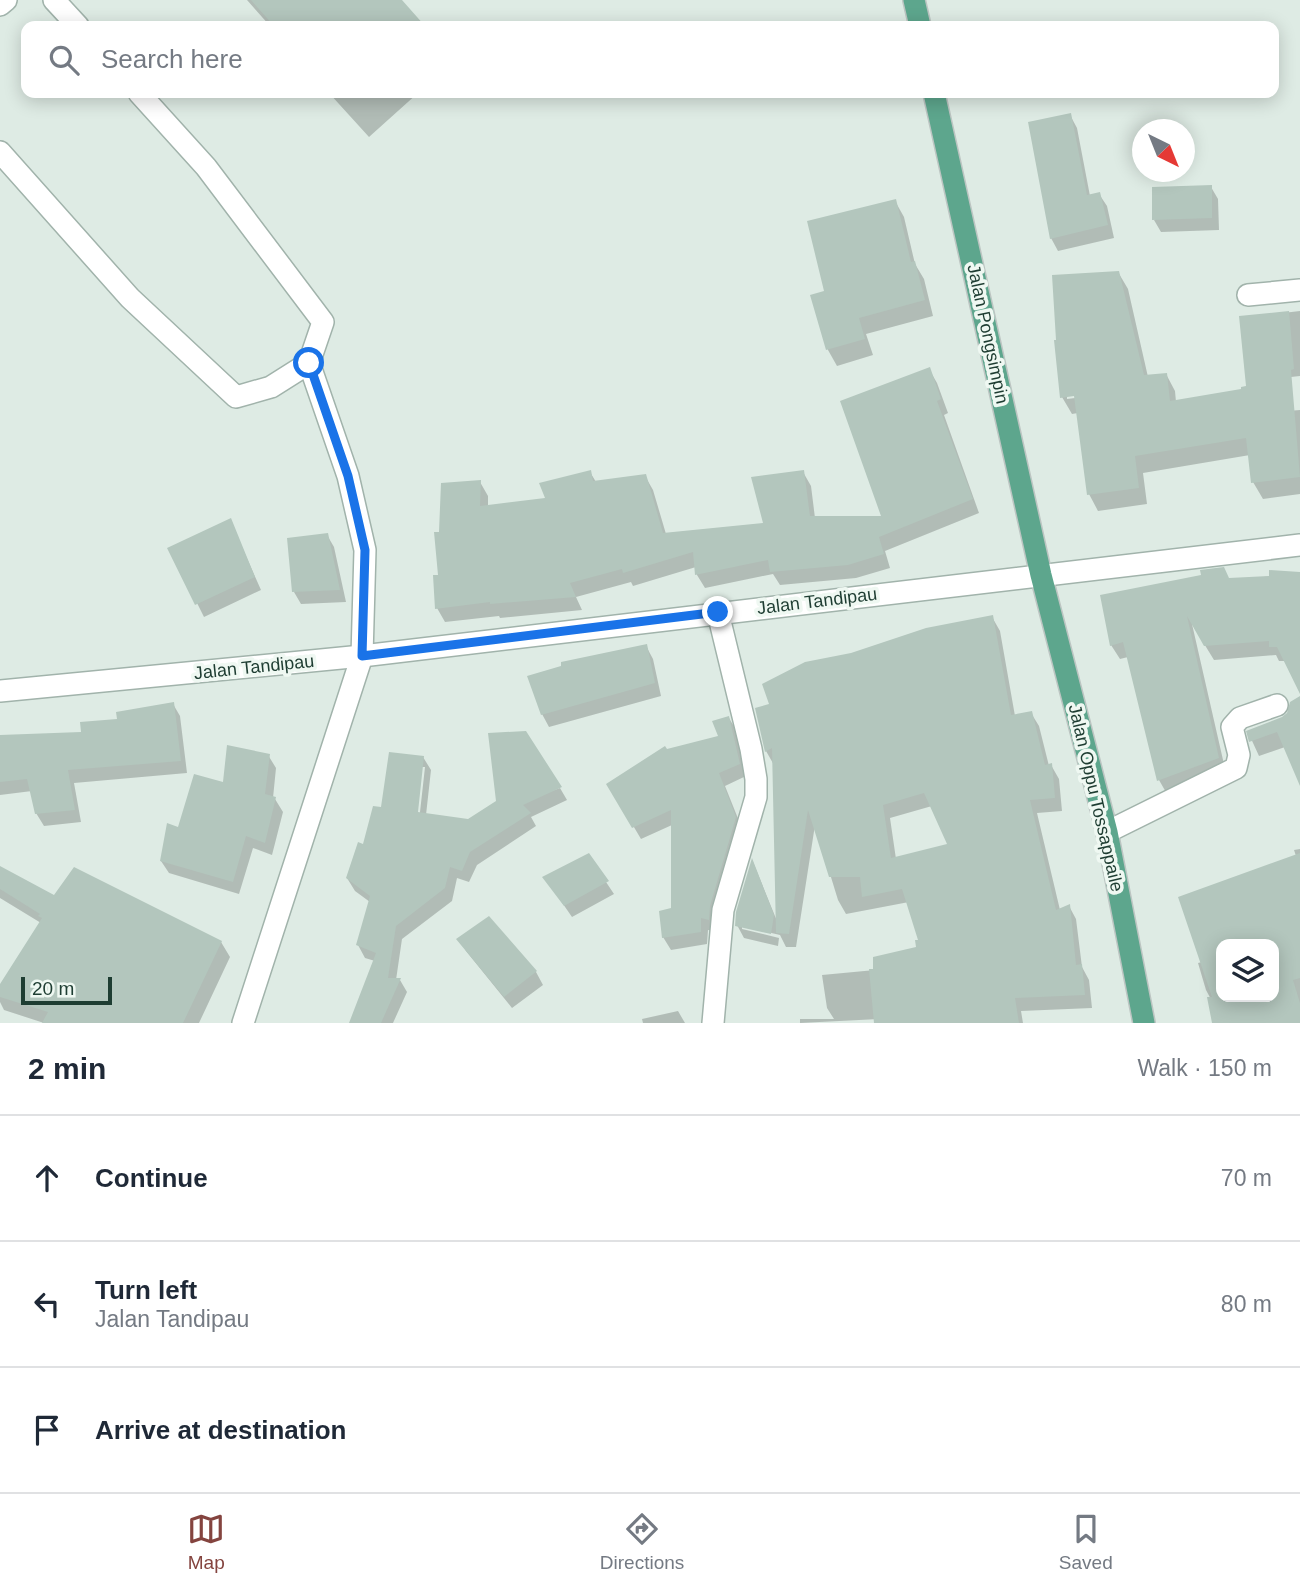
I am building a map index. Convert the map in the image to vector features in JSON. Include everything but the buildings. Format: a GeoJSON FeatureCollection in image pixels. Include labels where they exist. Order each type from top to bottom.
{"type":"FeatureCollection","features":[{"type":"Feature","properties":{"kind":"main road"},"geometry":{"type":"LineString","coordinates":[[914,0],[919,21]]}},
{"type":"Feature","properties":{"kind":"main road","name":"Jalan Pongsimpin"},"geometry":{"type":"LineString","coordinates":[[935,98],[1041,575]]}},
{"type":"Feature","properties":{"kind":"main road","name":"Jalan Oppu Tossappaile"},"geometry":{"type":"LineString","coordinates":[[1041,575],[1107,832],[1144,1023]]}},
{"type":"Feature","properties":{"kind":"street"},"geometry":{"type":"LineString","coordinates":[[0,5],[6,0]]}},
{"type":"Feature","properties":{"kind":"street"},"geometry":{"type":"LineString","coordinates":[[54,0],[73,21]]}},
{"type":"Feature","properties":{"kind":"street"},"geometry":{"type":"LineString","coordinates":[[144,98],[206,167],[323,322],[309,363],[348,476],[365,550],[362,656],[243,1023]]}},
{"type":"Feature","properties":{"kind":"street"},"geometry":{"type":"LineString","coordinates":[[0,152],[130,298],[236,397],[271,387],[309,363]]}},
{"type":"Feature","properties":{"kind":"street"},"geometry":{"type":"LineString","coordinates":[[1248,295],[1300,290]]}},
{"type":"Feature","properties":{"kind":"street","name":"Jalan Tandipau"},"geometry":{"type":"LineString","coordinates":[[0,691],[362,656],[1300,545]]}},
{"type":"Feature","properties":{"kind":"street"},"geometry":{"type":"LineString","coordinates":[[713,1023],[723,910],[756,797],[751,748],[718,612]]}},
{"type":"Feature","properties":{"kind":"street"},"geometry":{"type":"LineString","coordinates":[[1107,832],[1236,768],[1239,755],[1232,727],[1236,721],[1277,705]]}},
{"type":"Feature","properties":{"kind":"route"},"geometry":{"type":"LineString","coordinates":[[309,363],[348,476],[365,550],[362,656],[718,612]]}}]}
